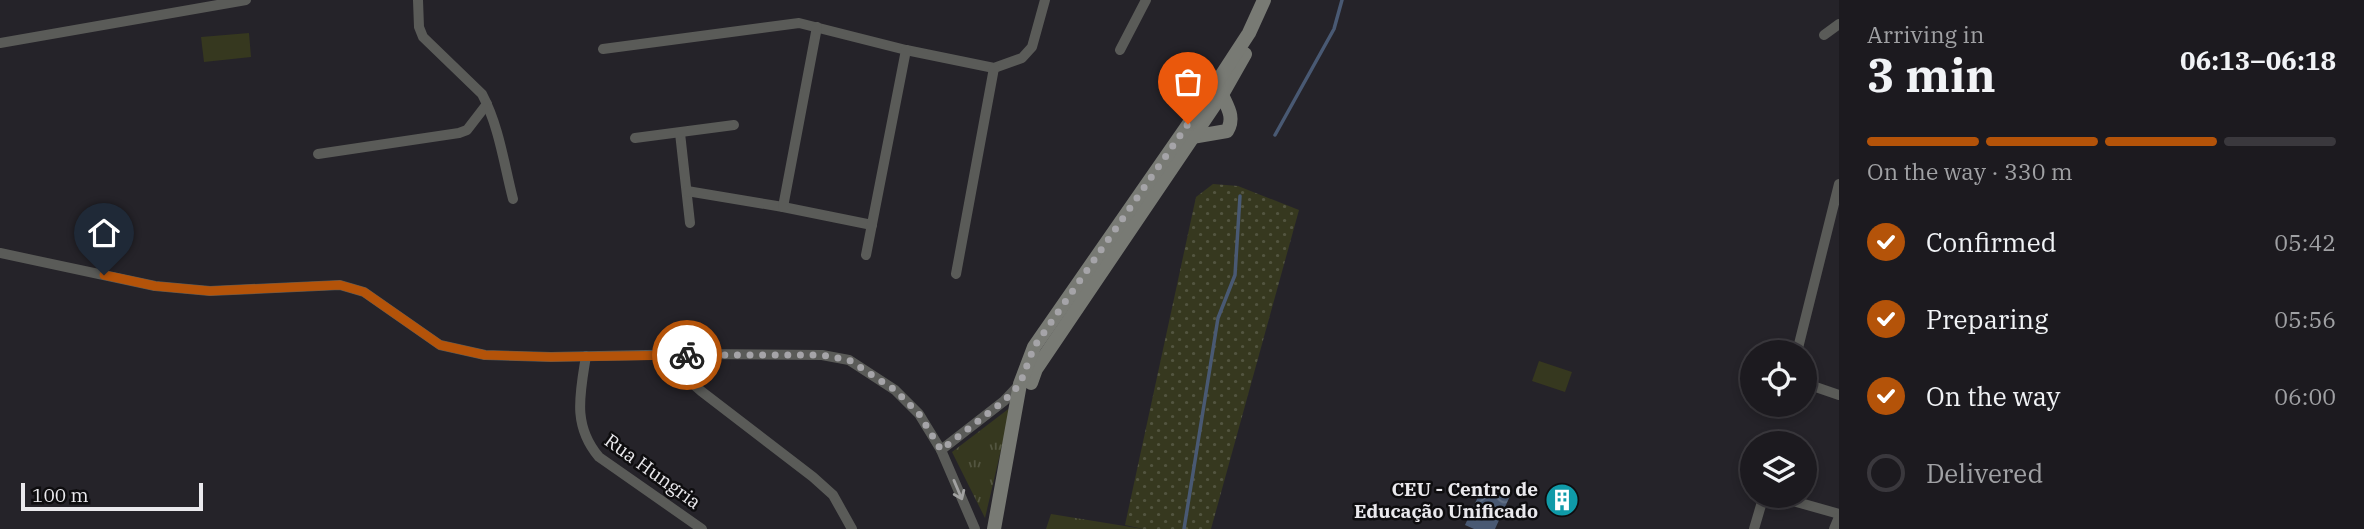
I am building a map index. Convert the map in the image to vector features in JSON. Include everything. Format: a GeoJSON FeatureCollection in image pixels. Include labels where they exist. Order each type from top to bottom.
{"type":"FeatureCollection","features":[{"type":"Feature","properties":{"kind":"main road"},"geometry":{"type":"LineString","coordinates":[[994,529],[1020,384],[1034,347],[1204,102],[1249,33],[1264,0]]}},
{"type":"Feature","properties":{"kind":"main road"},"geometry":{"type":"LineString","coordinates":[[1001,529],[1021,420],[1036,369],[1222,95],[1273,0]]}},
{"type":"Feature","properties":{"kind":"main road"},"geometry":{"type":"LineString","coordinates":[[1192,137],[1227,131],[1232,118],[1222,95]]}},
{"type":"Feature","properties":{"kind":"street"},"geometry":{"type":"LineString","coordinates":[[0,43],[246,0]]}},
{"type":"Feature","properties":{"kind":"street"},"geometry":{"type":"LineString","coordinates":[[418,0],[419,27],[423,37],[482,94],[487,104],[494,120],[513,199]]}},
{"type":"Feature","properties":{"kind":"street"},"geometry":{"type":"LineString","coordinates":[[603,49],[799,23],[906,50],[994,68],[1022,58],[1032,47],[1045,0]]}},
{"type":"Feature","properties":{"kind":"street"},"geometry":{"type":"LineString","coordinates":[[1120,50],[1146,0]]}},
{"type":"Feature","properties":{"kind":"street"},"geometry":{"type":"LineString","coordinates":[[1824,35],[1839,24]]}},
{"type":"Feature","properties":{"kind":"street"},"geometry":{"type":"LineString","coordinates":[[783,207],[817,27]]}},
{"type":"Feature","properties":{"kind":"street"},"geometry":{"type":"LineString","coordinates":[[866,255],[906,50]]}},
{"type":"Feature","properties":{"kind":"street"},"geometry":{"type":"LineString","coordinates":[[956,274],[994,68]]}},
{"type":"Feature","properties":{"kind":"street"},"geometry":{"type":"LineString","coordinates":[[318,154],[459,133],[467,130],[487,104]]}},
{"type":"Feature","properties":{"kind":"street"},"geometry":{"type":"LineString","coordinates":[[635,138],[734,125]]}},
{"type":"Feature","properties":{"kind":"street"},"geometry":{"type":"LineString","coordinates":[[680,133],[690,223]]}},
{"type":"Feature","properties":{"kind":"street"},"geometry":{"type":"LineString","coordinates":[[1800,340],[1839,184]]}},
{"type":"Feature","properties":{"kind":"street"},"geometry":{"type":"LineString","coordinates":[[687,191],[872,225]]}},
{"type":"Feature","properties":{"kind":"street"},"geometry":{"type":"LineString","coordinates":[[0,253],[180,289],[210,291],[340,285],[364,292],[440,345],[485,355],[821,355],[849,360],[880,379],[919,414],[941,450],[975,529]]}},
{"type":"Feature","properties":{"kind":"street"},"geometry":{"type":"LineString","coordinates":[[660,355],[701,391],[833,495],[852,529]]}},
{"type":"Feature","properties":{"kind":"street","name":"Rua Hungria"},"geometry":{"type":"LineString","coordinates":[[586,356],[580,414],[588,444],[599,457],[702,529]]}},
{"type":"Feature","properties":{"kind":"street"},"geometry":{"type":"LineString","coordinates":[[941,450],[1004,401],[1036,369]]}},
{"type":"Feature","properties":{"kind":"street"},"geometry":{"type":"LineString","coordinates":[[1817,387],[1839,395]]}},
{"type":"Feature","properties":{"kind":"street"},"geometry":{"type":"LineString","coordinates":[[1754,529],[1760,508]]}},
{"type":"Feature","properties":{"kind":"street"},"geometry":{"type":"LineString","coordinates":[[1813,508],[1839,516],[1835,529]]}},
{"type":"Feature","properties":{"kind":"green space"},"geometry":{"type":"Polygon","coordinates":[[[249,33],[251,57],[204,62],[201,37],[249,33]]]}},
{"type":"Feature","properties":{"kind":"green space"},"geometry":{"type":"Polygon","coordinates":[[[1213,184],[1238,186],[1299,210],[1211,529],[1143,529],[1125,525],[1196,197],[1213,184]]]}},
{"type":"Feature","properties":{"kind":"green space"},"geometry":{"type":"Polygon","coordinates":[[[1539,361],[1572,372],[1565,392],[1532,381],[1539,361]]]}},
{"type":"Feature","properties":{"kind":"green space"},"geometry":{"type":"Polygon","coordinates":[[[1011,407],[985,518],[952,452],[1011,407]]]}},
{"type":"Feature","properties":{"kind":"green space"},"geometry":{"type":"Polygon","coordinates":[[[1051,514],[1143,529],[1046,529],[1051,514]]]}},
{"type":"Feature","properties":{"kind":"water"},"geometry":{"type":"Polygon","coordinates":[[[1484,484],[1510,496],[1495,529],[1474,529],[1465,525],[1484,484]]]}},
{"type":"Feature","properties":{"kind":"waterway"},"geometry":{"type":"LineString","coordinates":[[1275,135],[1334,29],[1342,0]]}},
{"type":"Feature","properties":{"kind":"waterway"},"geometry":{"type":"LineString","coordinates":[[1184,529],[1218,318],[1235,275],[1240,196]]}},
{"type":"Feature","properties":{"kind":"way so far"},"geometry":{"type":"LineString","coordinates":[[687,355],[821,355],[849,360],[895,390],[919,414],[941,450],[1004,401],[1020,384],[1034,347],[1188,124]]}},
{"type":"Feature","properties":{"kind":"place","name":"CEU - Centro de Educação Unificado"},"geometry":{"type":"Point","coordinates":[1562,500]}},
{"type":"Feature","properties":{"kind":"route"},"geometry":{"type":"LineString","coordinates":[[104,275],[155,286],[210,291],[340,285],[364,292],[440,345],[485,355],[687,355]]}}]}
